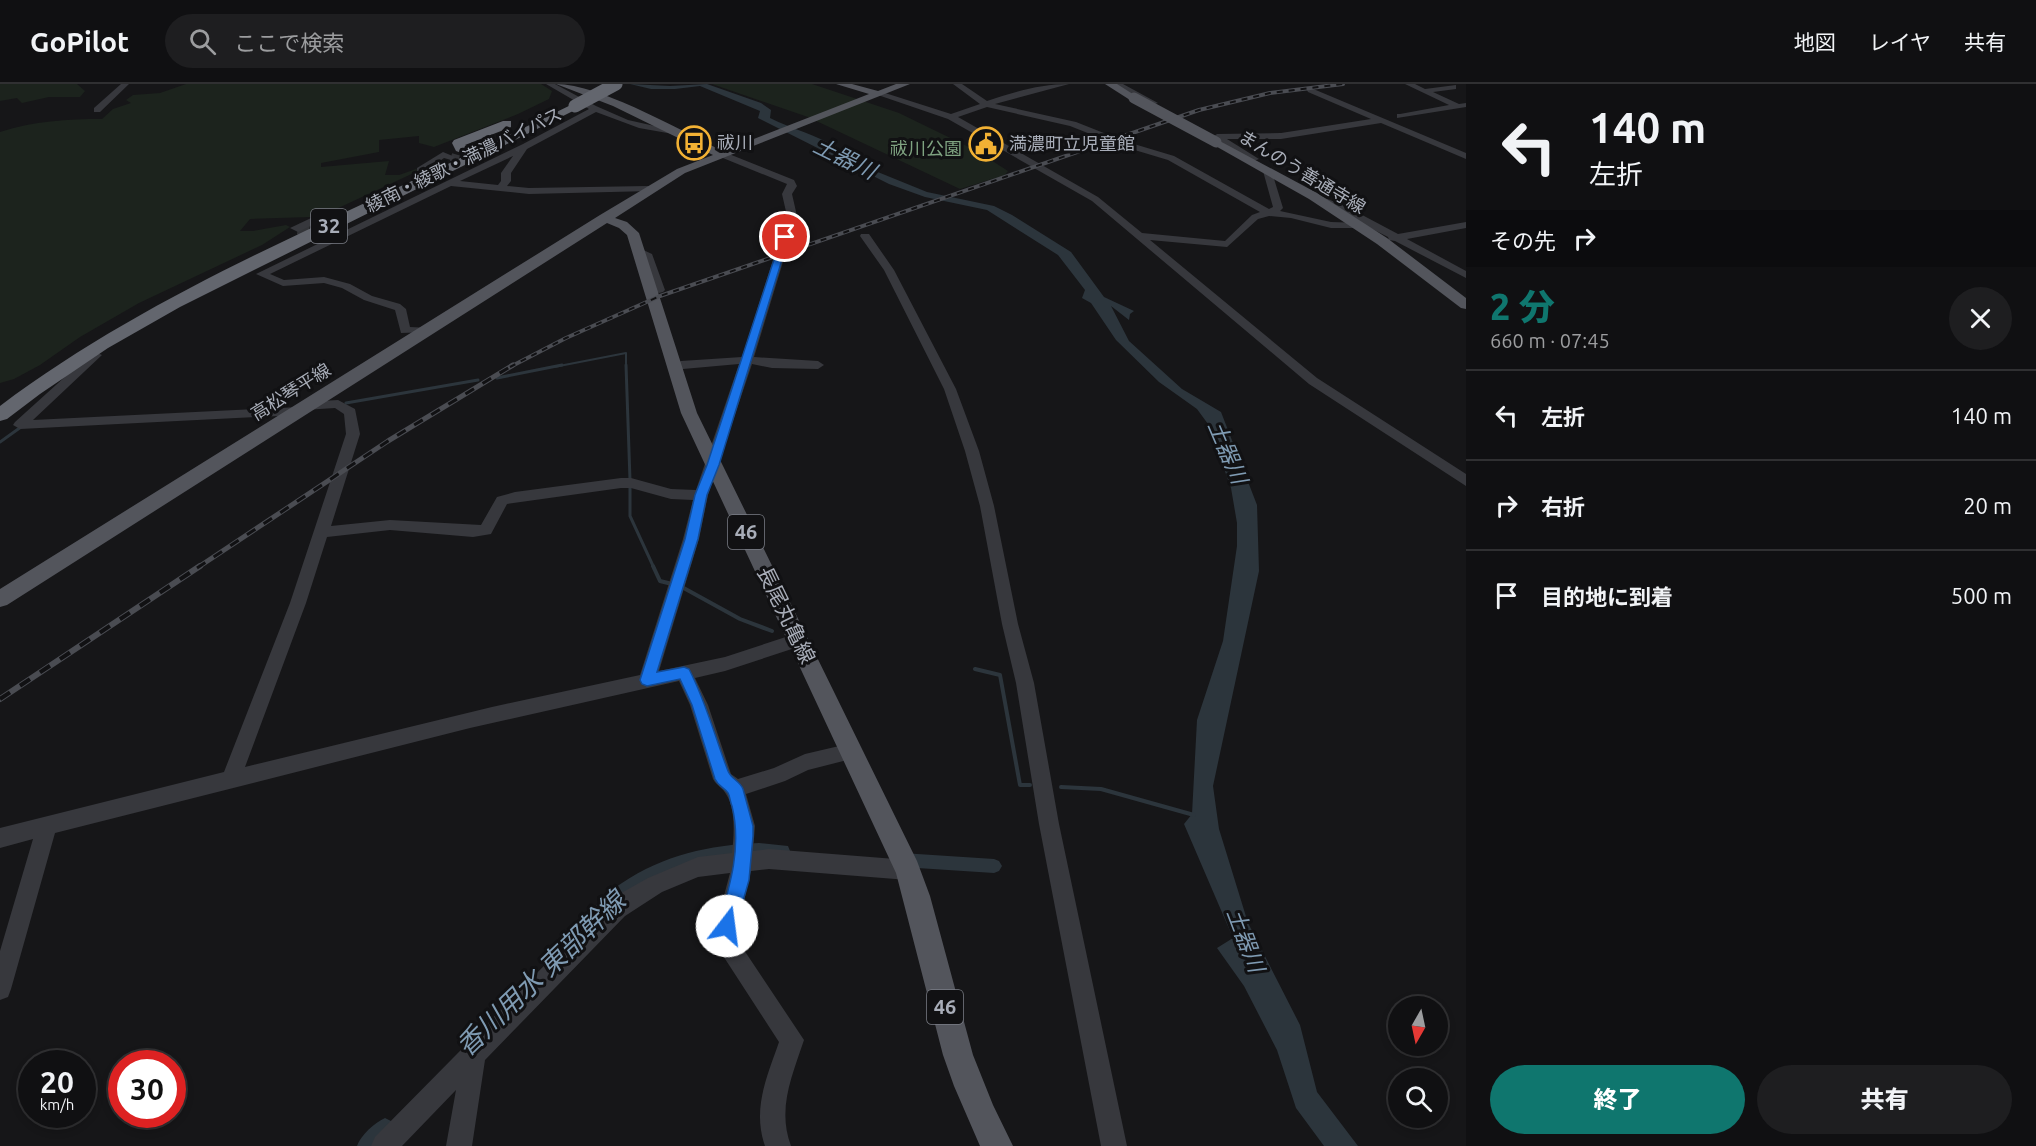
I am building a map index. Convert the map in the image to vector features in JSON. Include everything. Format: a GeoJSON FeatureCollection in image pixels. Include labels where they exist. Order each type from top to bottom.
{"type":"FeatureCollection","features":[{"type":"Feature","properties":{"kind":"highway","name":"綾南・綾歌・満濃バイパス"},"geometry":{"type":"LineString","coordinates":[[0,404],[64,358],[129,318],[187,287],[342,216],[476,159],[571,99],[608,84]]}},
{"type":"Feature","properties":{"kind":"highway","name":"綾南・綾歌・満濃バイパス"},"geometry":{"type":"LineString","coordinates":[[571,99],[616,84]]}},
{"type":"Feature","properties":{"kind":"highway"},"geometry":{"type":"LineString","coordinates":[[476,159],[460,148],[458,143],[519,118]]}},
{"type":"Feature","properties":{"kind":"highway","name":"綾南・綾歌・満濃バイパス"},"geometry":{"type":"LineString","coordinates":[[0,415],[86,352],[180,298],[427,173],[476,159]]}},
{"type":"Feature","properties":{"kind":"main road"},"geometry":{"type":"LineString","coordinates":[[561,84],[571,99],[617,104],[724,153]]}},
{"type":"Feature","properties":{"kind":"main road"},"geometry":{"type":"LineString","coordinates":[[841,84],[879,94]]}},
{"type":"Feature","properties":{"kind":"main road"},"geometry":{"type":"LineString","coordinates":[[604,218],[648,189],[681,171],[905,84]]}},
{"type":"Feature","properties":{"kind":"main road","name":"まんのう善通寺線"},"geometry":{"type":"LineString","coordinates":[[1110,84],[1134,98],[1218,134],[1248,160],[1315,197],[1357,225],[1388,239],[1466,305]]}},
{"type":"Feature","properties":{"kind":"main road","name":"長尾丸亀線"},"geometry":{"type":"LineString","coordinates":[[604,218],[633,233],[688,413],[905,862],[917,896],[959,1062],[969,1092],[997,1146]]}},
{"type":"Feature","properties":{"kind":"main road","name":"高松琴平線"},"geometry":{"type":"LineString","coordinates":[[0,599],[604,218]]}},
{"type":"Feature","properties":{"kind":"street"},"geometry":{"type":"LineString","coordinates":[[97,110],[125,84]]}},
{"type":"Feature","properties":{"kind":"street"},"geometry":{"type":"LineString","coordinates":[[550,84],[571,99],[596,109],[651,130],[673,131]]}},
{"type":"Feature","properties":{"kind":"street"},"geometry":{"type":"LineString","coordinates":[[957,84],[986,104],[1073,124],[1121,143],[1171,158],[1269,213],[1291,215],[1331,225],[1357,225]]}},
{"type":"Feature","properties":{"kind":"street"},"geometry":{"type":"LineString","coordinates":[[951,117],[1009,96],[1065,84]]}},
{"type":"Feature","properties":{"kind":"street"},"geometry":{"type":"LineString","coordinates":[[1117,84],[1218,134],[1281,136],[1378,120]]}},
{"type":"Feature","properties":{"kind":"street"},"geometry":{"type":"LineString","coordinates":[[1408,84],[1466,110]]}},
{"type":"Feature","properties":{"kind":"street"},"geometry":{"type":"LineString","coordinates":[[1425,91],[1451,88],[1439,84]]}},
{"type":"Feature","properties":{"kind":"street"},"geometry":{"type":"LineString","coordinates":[[1311,90],[1466,156]]}},
{"type":"Feature","properties":{"kind":"street"},"geometry":{"type":"LineString","coordinates":[[879,94],[951,117],[1076,186],[1095,199],[1313,381],[1466,482]]}},
{"type":"Feature","properties":{"kind":"street"},"geometry":{"type":"LineString","coordinates":[[1429,104],[1442,100],[1464,100]]}},
{"type":"Feature","properties":{"kind":"street"},"geometry":{"type":"LineString","coordinates":[[1400,116],[1456,106],[1464,100]]}},
{"type":"Feature","properties":{"kind":"street"},"geometry":{"type":"LineString","coordinates":[[500,189],[506,181],[507,173],[517,153],[596,109]]}},
{"type":"Feature","properties":{"kind":"street"},"geometry":{"type":"LineString","coordinates":[[1218,134],[1242,129],[1247,132]]}},
{"type":"Feature","properties":{"kind":"street"},"geometry":{"type":"LineString","coordinates":[[426,330],[405,331],[400,309],[368,298],[346,286],[324,280],[283,283],[261,273],[330,236],[448,183],[476,159],[526,146]]}},
{"type":"Feature","properties":{"kind":"street"},"geometry":{"type":"LineString","coordinates":[[647,680],[691,539],[701,495],[713,465],[790,222],[788,194],[793,184],[724,153]]}},
{"type":"Feature","properties":{"kind":"street"},"geometry":{"type":"LineString","coordinates":[[427,173],[420,170],[443,155],[451,157]]}},
{"type":"Feature","properties":{"kind":"street"},"geometry":{"type":"LineString","coordinates":[[1139,236],[1156,240],[1227,244],[1255,217],[1278,208],[1268,171]]}},
{"type":"Feature","properties":{"kind":"street"},"geometry":{"type":"LineString","coordinates":[[448,183],[542,192],[648,189]]}},
{"type":"Feature","properties":{"kind":"street"},"geometry":{"type":"LineString","coordinates":[[1315,197],[1346,210],[1388,239],[1466,275]]}},
{"type":"Feature","properties":{"kind":"street"},"geometry":{"type":"LineString","coordinates":[[298,230],[295,228],[329,213],[342,216]]}},
{"type":"Feature","properties":{"kind":"street"},"geometry":{"type":"LineString","coordinates":[[1388,239],[1466,225]]}},
{"type":"Feature","properties":{"kind":"street"},"geometry":{"type":"LineString","coordinates":[[865,236],[894,279],[950,389],[987,506],[1010,624],[1025,683],[1049,824],[1114,1146]]}},
{"type":"Feature","properties":{"kind":"street"},"geometry":{"type":"LineString","coordinates":[[639,251],[647,254],[659,290]]}},
{"type":"Feature","properties":{"kind":"street"},"geometry":{"type":"LineString","coordinates":[[86,352],[96,354],[20,424],[343,406],[350,412],[353,434],[298,603],[231,779]]}},
{"type":"Feature","properties":{"kind":"street"},"geometry":{"type":"LineString","coordinates":[[674,368],[681,365],[747,360],[772,364],[818,365]]}},
{"type":"Feature","properties":{"kind":"street"},"geometry":{"type":"LineString","coordinates":[[320,532],[390,525],[473,532],[486,530],[502,501],[621,483],[631,483],[671,494],[701,495]]}},
{"type":"Feature","properties":{"kind":"street"},"geometry":{"type":"LineString","coordinates":[[0,838],[542,703],[574,699],[647,680],[724,664],[798,640]]}},
{"type":"Feature","properties":{"kind":"street"},"geometry":{"type":"LineString","coordinates":[[684,673],[699,705],[723,779],[735,789],[745,826],[740,880],[727,926],[729,948],[792,1041],[770,1110],[773,1135],[778,1146]]}},
{"type":"Feature","properties":{"kind":"street"},"geometry":{"type":"LineString","coordinates":[[735,789],[778,776],[805,762],[852,751]]}},
{"type":"Feature","properties":{"kind":"street"},"geometry":{"type":"LineString","coordinates":[[0,989],[47,826]]}},
{"type":"Feature","properties":{"kind":"street"},"geometry":{"type":"LineString","coordinates":[[384,1146],[617,908],[655,885],[698,867],[743,854],[769,860],[905,862]]}},
{"type":"Feature","properties":{"kind":"street"},"geometry":{"type":"LineString","coordinates":[[459,1146],[474,1055]]}},
{"type":"Feature","properties":{"kind":"green space"},"geometry":{"type":"Polygon","coordinates":[[[0,84],[77,84],[85,91],[80,97],[49,97],[22,103],[17,98],[0,101],[0,84]]]}},
{"type":"Feature","properties":{"kind":"green space"},"geometry":{"type":"Polygon","coordinates":[[[186,84],[541,84],[552,91],[549,99],[518,114],[434,147],[419,143],[419,136],[379,140],[379,152],[321,163],[321,167],[389,161],[385,175],[399,175],[416,169],[418,171],[334,210],[311,217],[250,219],[240,231],[286,225],[290,227],[262,245],[139,303],[80,337],[40,365],[14,379],[0,383],[0,132],[51,121],[102,119],[113,109],[131,103],[126,100],[133,95],[160,93],[186,84]]]}},
{"type":"Feature","properties":{"kind":"green space","name":"祓川公園"},"geometry":{"type":"Polygon","coordinates":[[[712,84],[812,84],[899,113],[975,150],[974,152],[980,153],[1008,171],[1005,175],[960,189],[808,117],[712,84]]]}},
{"type":"Feature","properties":{"kind":"water","name":"土器川"},"geometry":{"type":"Polygon","coordinates":[[[630,84],[670,86],[707,84],[761,103],[771,110],[770,118],[830,143],[838,148],[835,149],[863,166],[927,192],[994,206],[1012,215],[1071,252],[1104,297],[1134,311],[1130,314],[1129,320],[1111,306],[1129,341],[1182,389],[1221,412],[1257,505],[1259,571],[1213,786],[1219,829],[1248,923],[1300,1025],[1317,1092],[1358,1146],[1324,1146],[1296,1108],[1277,1050],[1244,986],[1217,948],[1233,938],[1184,824],[1192,814],[1197,720],[1223,641],[1237,546],[1237,523],[1231,488],[1208,424],[1197,409],[1159,382],[1116,340],[1091,303],[1082,298],[1085,290],[1058,255],[987,210],[925,197],[889,184],[758,118],[760,111],[700,86],[651,89],[630,84]]]}},
{"type":"Feature","properties":{"kind":"waterway"},"geometry":{"type":"LineString","coordinates":[[554,367],[626,353],[626,365]]}},
{"type":"Feature","properties":{"kind":"waterway"},"geometry":{"type":"LineString","coordinates":[[497,378],[562,365]]}},
{"type":"Feature","properties":{"kind":"waterway"},"geometry":{"type":"LineString","coordinates":[[626,365],[630,480]]}},
{"type":"Feature","properties":{"kind":"waterway"},"geometry":{"type":"LineString","coordinates":[[346,403],[478,380]]}},
{"type":"Feature","properties":{"kind":"waterway"},"geometry":{"type":"LineString","coordinates":[[0,442],[21,427]]}},
{"type":"Feature","properties":{"kind":"waterway"},"geometry":{"type":"LineString","coordinates":[[630,485],[630,516],[654,568]]}},
{"type":"Feature","properties":{"kind":"waterway"},"geometry":{"type":"LineString","coordinates":[[653,566],[660,581],[672,584]]}},
{"type":"Feature","properties":{"kind":"waterway"},"geometry":{"type":"LineString","coordinates":[[680,586],[740,619],[772,631]]}},
{"type":"Feature","properties":{"kind":"waterway"},"geometry":{"type":"LineString","coordinates":[[975,669],[1000,675],[1020,785],[1030,785]]}},
{"type":"Feature","properties":{"kind":"waterway"},"geometry":{"type":"LineString","coordinates":[[1061,787],[1101,789],[1194,815]]}},
{"type":"Feature","properties":{"kind":"waterway","name":"香川用水 東部幹線"},"geometry":{"type":"LineString","coordinates":[[603,908],[642,878],[687,860],[735,851],[783,851]]}},
{"type":"Feature","properties":{"kind":"waterway","name":"香川用水 東部幹線"},"geometry":{"type":"LineString","coordinates":[[902,860],[994,866]]}},
{"type":"Feature","properties":{"kind":"waterway","name":"香川用水 東部幹線"},"geometry":{"type":"LineString","coordinates":[[366,1146],[385,1127]]}},
{"type":"Feature","properties":{"kind":"tunnel"},"geometry":{"type":"LineString","coordinates":[[451,157],[475,164]]}},
{"type":"Feature","properties":{"kind":"tunnel"},"geometry":{"type":"LineString","coordinates":[[298,229],[325,235]]}},
{"type":"Feature","properties":{"kind":"railway"},"geometry":{"type":"LineString","coordinates":[[510,367],[566,338],[660,296],[1199,110],[1270,93],[1343,84]]}},
{"type":"Feature","properties":{"kind":"railway"},"geometry":{"type":"LineString","coordinates":[[197,568],[388,441],[513,365]]}},
{"type":"Feature","properties":{"kind":"railway"},"geometry":{"type":"LineString","coordinates":[[0,699],[200,566]]}},
{"type":"Feature","properties":{"kind":"place","name":"祓川"},"geometry":{"type":"Point","coordinates":[694,143]}},
{"type":"Feature","properties":{"kind":"place","name":"満濃町立児童館"},"geometry":{"type":"Point","coordinates":[986,144]}},
{"type":"Feature","properties":{"kind":"route"},"geometry":{"type":"LineString","coordinates":[[727,926],[740,880],[745,836],[745,826],[735,789],[723,779],[699,705],[684,673],[647,680],[691,539],[701,495],[753,343],[785,237]]}}]}
